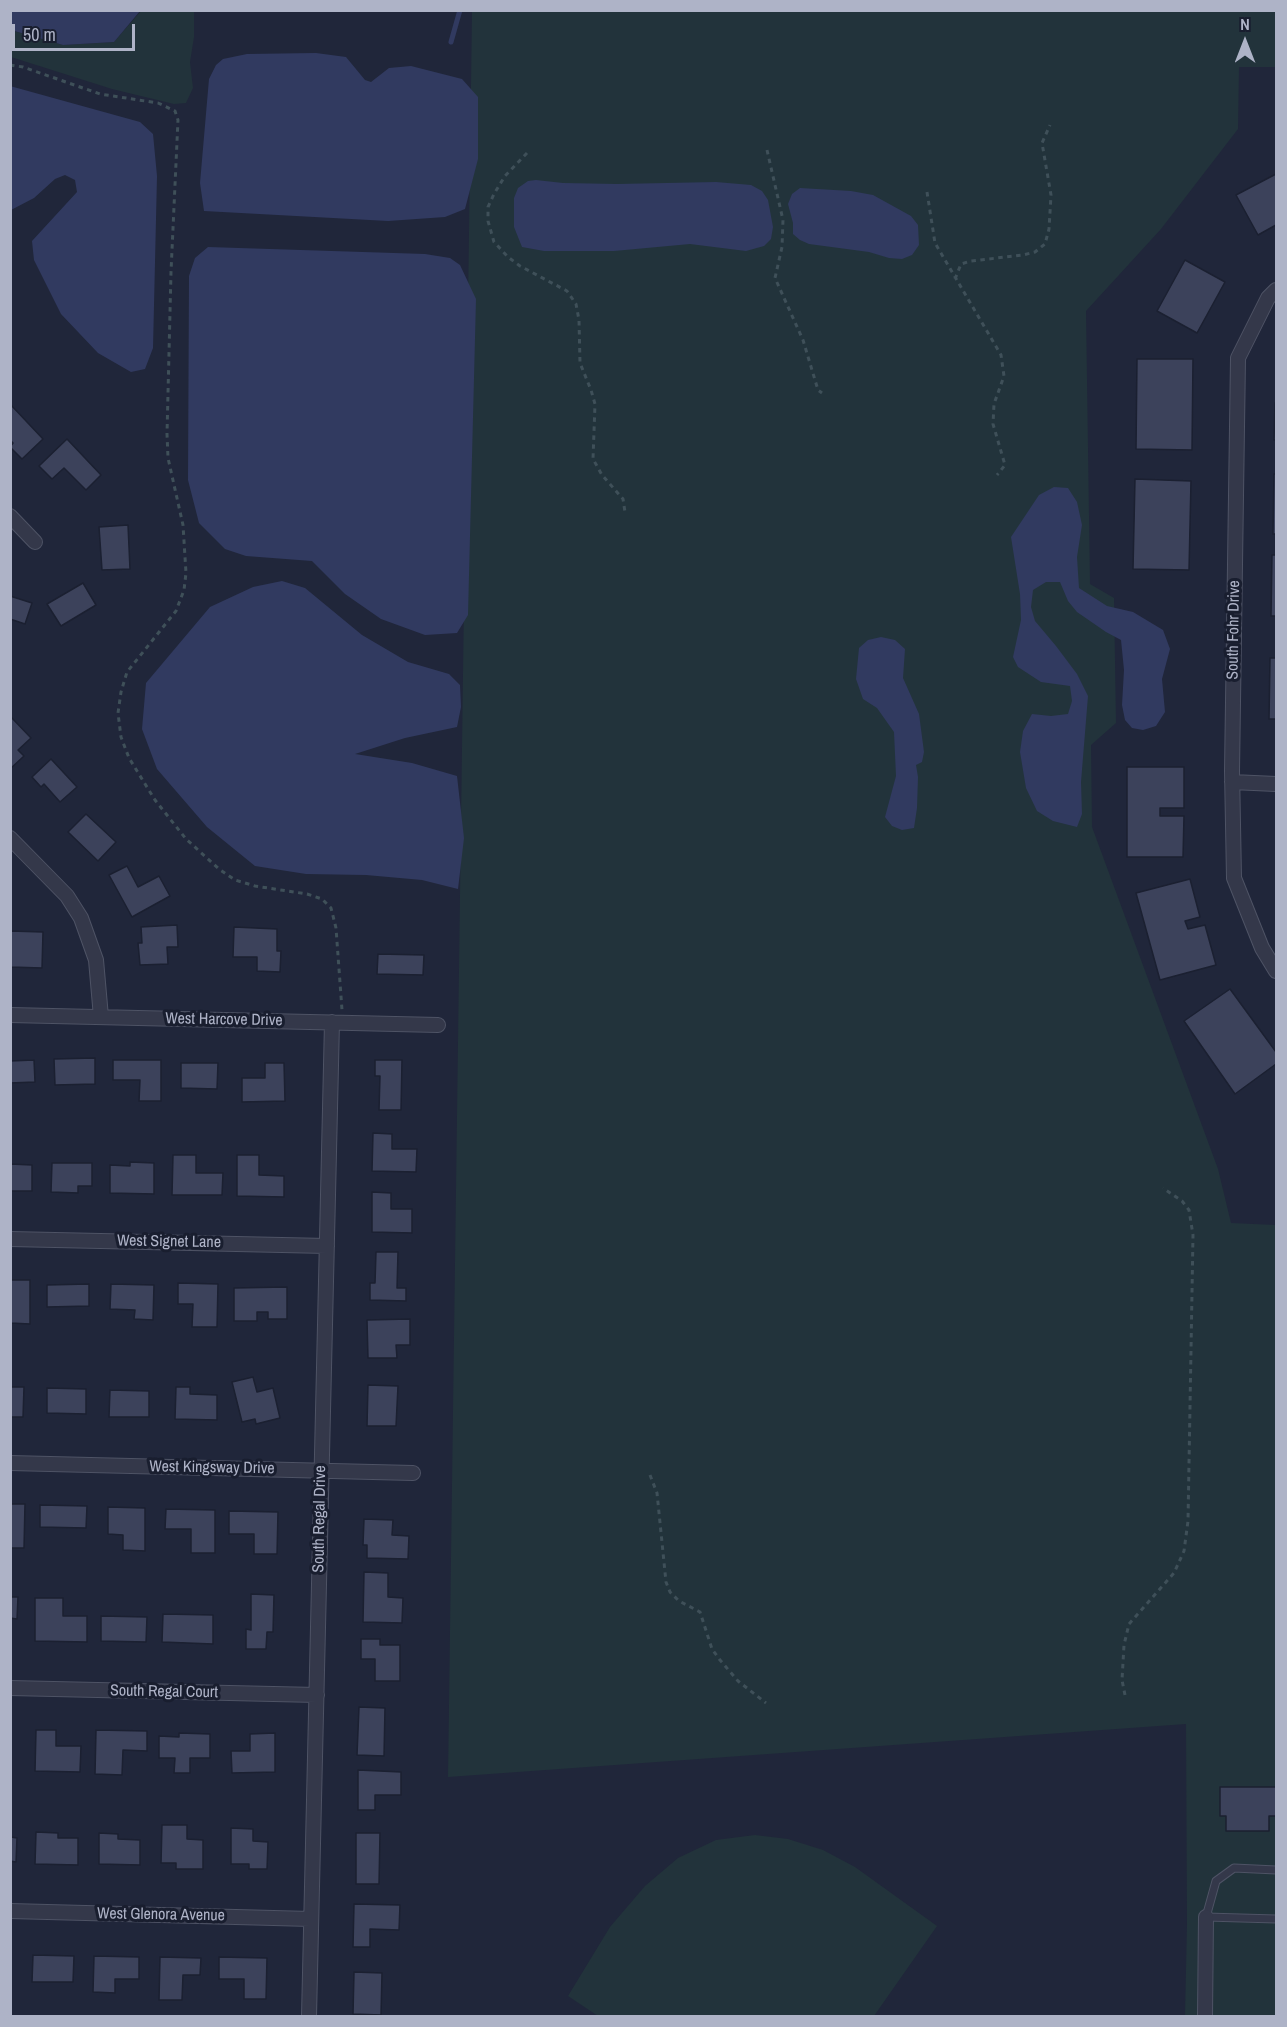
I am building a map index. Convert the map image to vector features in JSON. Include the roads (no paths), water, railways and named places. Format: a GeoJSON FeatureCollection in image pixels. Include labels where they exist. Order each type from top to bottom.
{"type":"FeatureCollection","features":[{"type":"Feature","properties":{"kind":"street","name":"South Fohr Drive"},"geometry":{"type":"LineString","coordinates":[[1276,290],[1268,298],[1238,358],[1232,782],[1234,878],[1262,948],[1276,971]]}},
{"type":"Feature","properties":{"kind":"street"},"geometry":{"type":"LineString","coordinates":[[10,516],[35,542]]}},
{"type":"Feature","properties":{"kind":"street"},"geometry":{"type":"LineString","coordinates":[[1232,782],[1276,784]]}},
{"type":"Feature","properties":{"kind":"street"},"geometry":{"type":"LineString","coordinates":[[10,838],[67,897],[81,918],[96,960],[101,1017]]}},
{"type":"Feature","properties":{"kind":"street","name":"West Harcove Drive"},"geometry":{"type":"LineString","coordinates":[[10,1015],[438,1026]]}},
{"type":"Feature","properties":{"kind":"street","name":"South Regal Drive"},"geometry":{"type":"LineString","coordinates":[[309,2016],[327,1246],[337,1023]]}},
{"type":"Feature","properties":{"kind":"street","name":"West Signet Lane"},"geometry":{"type":"LineString","coordinates":[[10,1239],[327,1246]]}},
{"type":"Feature","properties":{"kind":"street","name":"West Kingsway Drive"},"geometry":{"type":"LineString","coordinates":[[10,1463],[413,1473]]}},
{"type":"Feature","properties":{"kind":"street","name":"South Regal Court"},"geometry":{"type":"LineString","coordinates":[[10,1688],[317,1695]]}},
{"type":"Feature","properties":{"kind":"street","name":"West Glenora Avenue"},"geometry":{"type":"LineString","coordinates":[[10,1911],[311,1919]]}},
{"type":"Feature","properties":{"kind":"street"},"geometry":{"type":"LineString","coordinates":[[1205,2016],[1206,1917]]}},
{"type":"Feature","properties":{"kind":"lane"},"geometry":{"type":"LineString","coordinates":[[1276,1870],[1234,1868],[1216,1881],[1206,1917],[1276,1919]]}},
{"type":"Feature","properties":{"kind":"water"},"geometry":{"type":"Polygon","coordinates":[[[140,10],[114,42],[63,45],[11,30],[10,11],[140,10]]]}},
{"type":"Feature","properties":{"kind":"water"},"geometry":{"type":"Polygon","coordinates":[[[316,53],[346,57],[365,80],[371,82],[389,68],[411,66],[462,79],[478,97],[478,159],[465,209],[445,217],[388,221],[204,211],[200,183],[209,79],[216,65],[223,59],[247,54],[316,53]]]}},
{"type":"Feature","properties":{"kind":"water"},"geometry":{"type":"Polygon","coordinates":[[[10,86],[140,122],[153,134],[157,176],[153,348],[145,369],[131,372],[98,353],[61,314],[34,260],[32,241],[77,192],[75,180],[65,175],[55,179],[34,198],[11,210],[10,86]]]}},
{"type":"Feature","properties":{"kind":"water"},"geometry":{"type":"Polygon","coordinates":[[[528,181],[563,183],[716,182],[751,185],[762,191],[768,200],[773,227],[771,239],[764,246],[746,251],[690,244],[614,251],[544,251],[522,247],[514,227],[514,198],[518,188],[528,181]]]}},
{"type":"Feature","properties":{"kind":"water"},"geometry":{"type":"Polygon","coordinates":[[[800,188],[851,191],[873,195],[911,216],[918,225],[919,245],[912,255],[902,259],[809,244],[800,240],[793,234],[793,223],[788,204],[792,194],[800,188]]]}},
{"type":"Feature","properties":{"kind":"water"},"geometry":{"type":"Polygon","coordinates":[[[208,247],[425,254],[450,258],[460,265],[476,299],[468,615],[457,633],[425,635],[381,619],[345,594],[312,561],[246,556],[225,549],[199,523],[188,480],[189,276],[195,258],[208,247]]]}},
{"type":"Feature","properties":{"kind":"water"},"geometry":{"type":"Polygon","coordinates":[[[1054,487],[1068,488],[1077,502],[1082,525],[1077,557],[1079,588],[1107,606],[1133,612],[1163,630],[1170,649],[1162,679],[1165,712],[1156,726],[1143,730],[1132,728],[1125,720],[1122,705],[1124,670],[1121,640],[1077,612],[1068,601],[1060,582],[1046,582],[1033,590],[1031,607],[1035,621],[1077,674],[1088,696],[1081,782],[1082,814],[1077,827],[1053,821],[1037,811],[1026,788],[1020,752],[1023,731],[1032,714],[1051,716],[1068,714],[1072,701],[1070,686],[1041,682],[1018,667],[1013,657],[1021,620],[1020,594],[1011,537],[1039,495],[1054,487]]]}},
{"type":"Feature","properties":{"kind":"water"},"geometry":{"type":"Polygon","coordinates":[[[282,581],[305,588],[362,635],[408,662],[449,674],[460,685],[461,707],[457,727],[405,738],[355,754],[412,763],[457,776],[464,838],[458,889],[422,880],[366,875],[306,874],[255,866],[207,827],[157,769],[142,729],[146,683],[210,607],[253,587],[282,581]]]}},
{"type":"Feature","properties":{"kind":"water"},"geometry":{"type":"Polygon","coordinates":[[[881,637],[895,640],[905,649],[903,678],[919,714],[924,752],[922,762],[916,765],[918,777],[914,828],[902,830],[892,826],[885,817],[896,776],[894,732],[877,708],[863,699],[856,679],[859,648],[868,640],[881,637]]]}},
{"type":"Feature","properties":{"kind":"waterway"},"geometry":{"type":"LineString","coordinates":[[451,42],[460,10]]}}]}
